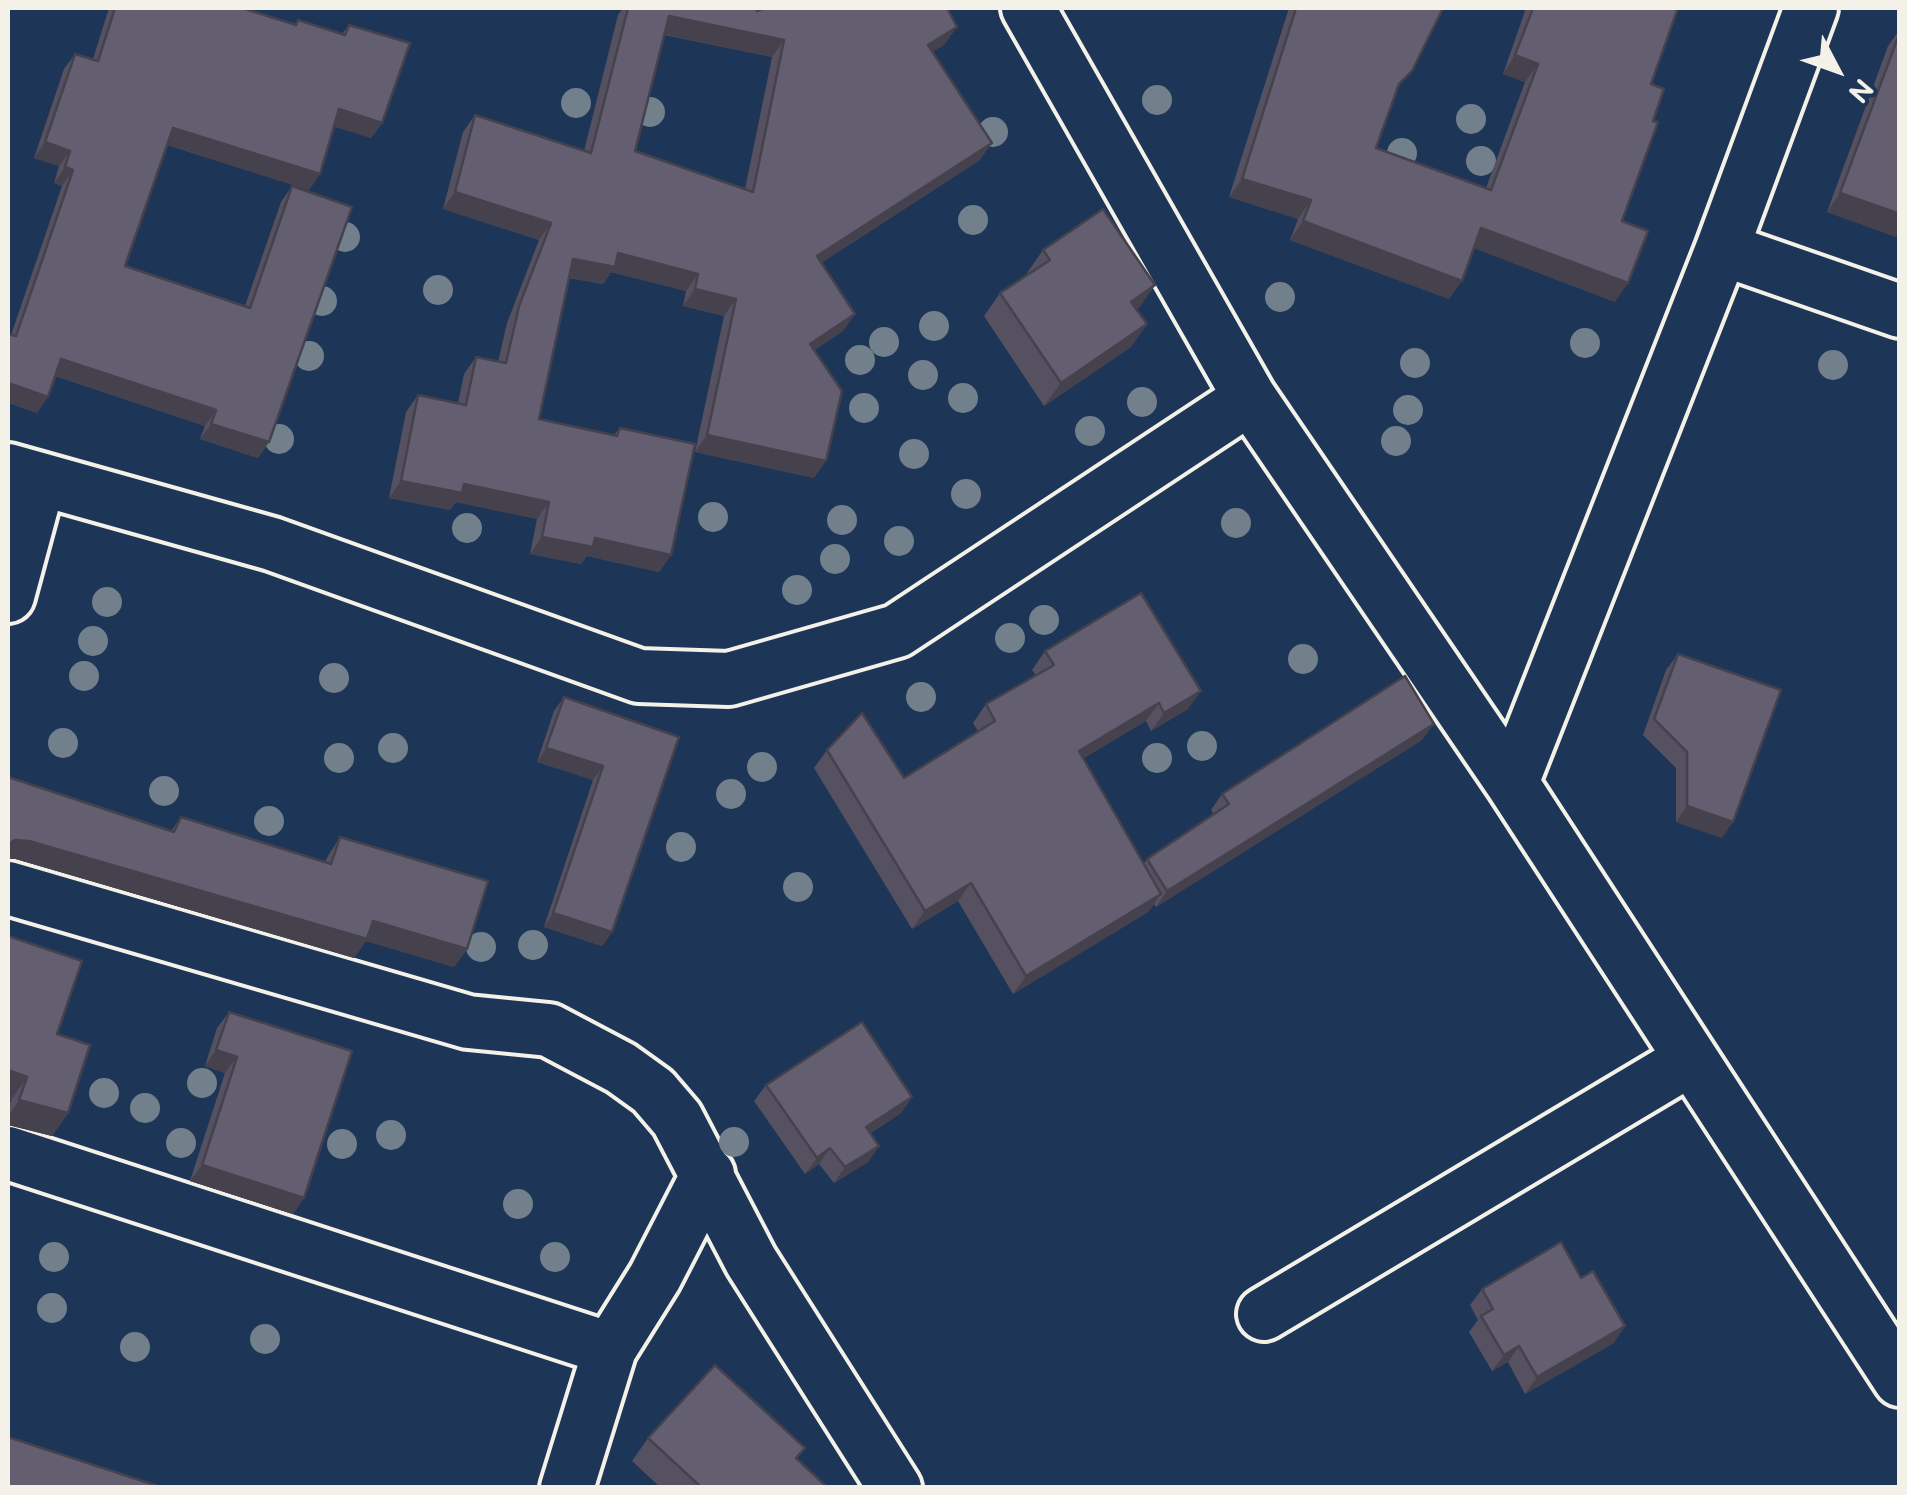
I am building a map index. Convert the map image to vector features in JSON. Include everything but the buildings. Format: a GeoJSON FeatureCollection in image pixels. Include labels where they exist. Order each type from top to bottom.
{"type":"FeatureCollection","features":[{"type":"Feature","properties":{"kind":"street"},"geometry":{"type":"LineString","coordinates":[[1028,8],[1250,398],[1512,783],[1900,1380]]}},
{"type":"Feature","properties":{"kind":"street"},"geometry":{"type":"LineString","coordinates":[[1512,783],[1722,249],[1811,8]]}},
{"type":"Feature","properties":{"kind":"street"},"geometry":{"type":"LineString","coordinates":[[1722,249],[1900,311]]}},
{"type":"Feature","properties":{"kind":"street"},"geometry":{"type":"LineString","coordinates":[[8,596],[24,475],[272,544],[640,676],[730,679],[897,632],[1250,398]]}},
{"type":"Feature","properties":{"kind":"street"},"geometry":{"type":"LineString","coordinates":[[8,888],[468,1022],[549,1030],[621,1068],[652,1092],[677,1119],[751,1261],[895,1488]]}},
{"type":"Feature","properties":{"kind":"street"},"geometry":{"type":"LineString","coordinates":[[1264,1314],[1691,1059]]}},
{"type":"Feature","properties":{"kind":"street"},"geometry":{"type":"LineString","coordinates":[[8,1153],[610,1349]]}},
{"type":"Feature","properties":{"kind":"street"},"geometry":{"type":"LineString","coordinates":[[567,1488],[610,1349],[655,1277],[708,1174]]}},
{"type":"Feature","properties":{"kind":"street"},"geometry":{"type":"LineString","coordinates":[[655,1277],[751,1261]]}}]}
